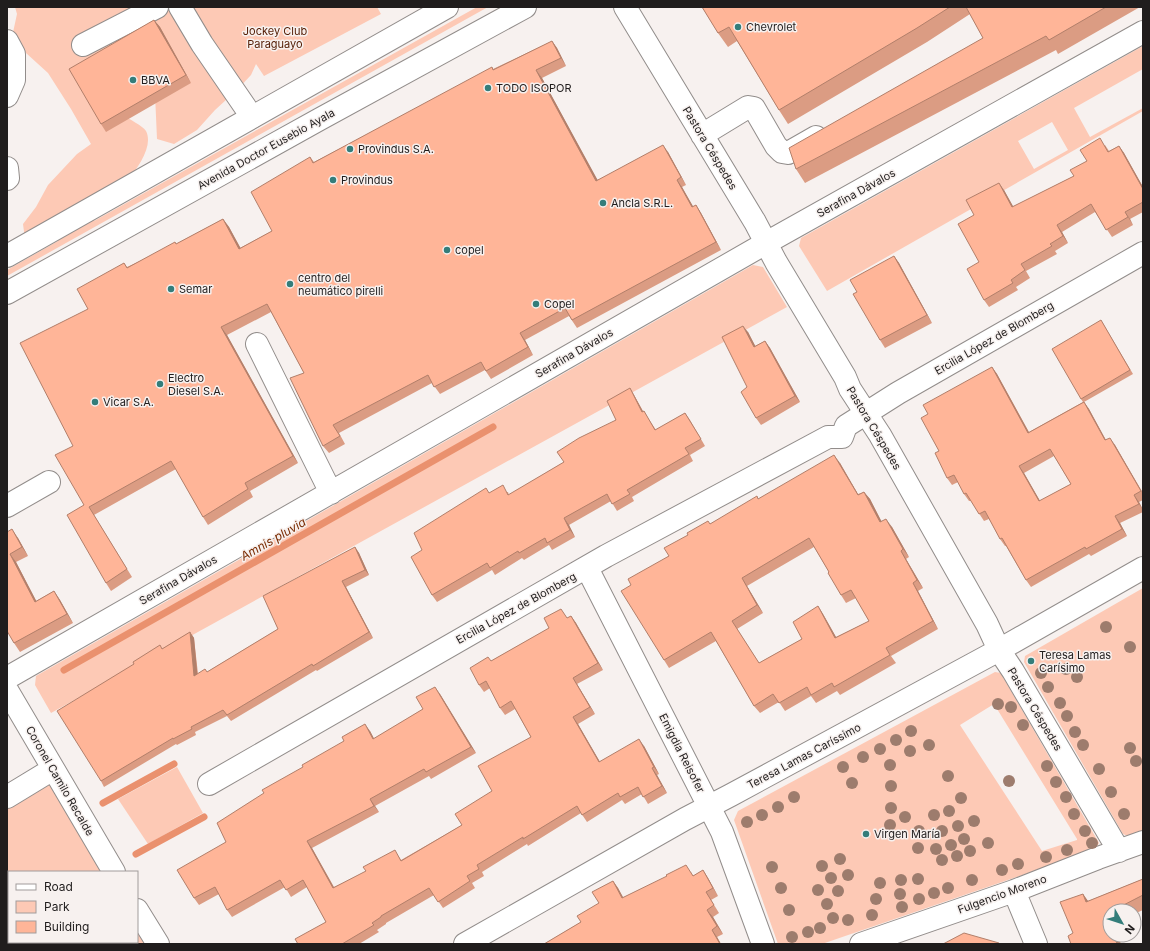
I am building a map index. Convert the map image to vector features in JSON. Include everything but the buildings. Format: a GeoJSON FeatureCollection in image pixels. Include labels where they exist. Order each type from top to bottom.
{"type":"FeatureCollection","features":[{"type":"Feature","properties":{"kind":"main road"},"geometry":{"type":"LineString","coordinates":[[83,45],[157,7]]}},
{"type":"Feature","properties":{"kind":"main road"},"geometry":{"type":"LineString","coordinates":[[180,7],[202,44],[252,118]]}},
{"type":"Feature","properties":{"kind":"main road"},"geometry":{"type":"LineString","coordinates":[[7,256],[447,7]]}},
{"type":"Feature","properties":{"kind":"main road","name":"Avenida Doctor Eusebio Ayala"},"geometry":{"type":"LineString","coordinates":[[7,293],[525,7]]}},
{"type":"Feature","properties":{"kind":"main road","name":"Pastora Céspedes"},"geometry":{"type":"LineString","coordinates":[[625,7],[845,377],[850,389],[867,413],[987,624],[999,650],[1013,671],[1119,851]]}},
{"type":"Feature","properties":{"kind":"main road","name":"Serafina Dávalos"},"geometry":{"type":"LineString","coordinates":[[7,678],[766,243],[1143,32]]}},
{"type":"Feature","properties":{"kind":"main road"},"geometry":{"type":"LineString","coordinates":[[7,41],[14,54],[14,80],[7,96]]}},
{"type":"Feature","properties":{"kind":"main road"},"geometry":{"type":"LineString","coordinates":[[702,135],[748,107],[754,108],[776,146],[782,152],[788,153],[835,127]]}},
{"type":"Feature","properties":{"kind":"main road"},"geometry":{"type":"LineString","coordinates":[[7,168],[7,179]]}},
{"type":"Feature","properties":{"kind":"main road","name":"Ercilia López de Blomberg"},"geometry":{"type":"LineString","coordinates":[[209,784],[537,595],[828,437],[835,424],[846,426],[898,393],[1143,253]]}},
{"type":"Feature","properties":{"kind":"main road"},"geometry":{"type":"LineString","coordinates":[[257,344],[332,493]]}},
{"type":"Feature","properties":{"kind":"main road"},"geometry":{"type":"LineString","coordinates":[[7,506],[50,482]]}},
{"type":"Feature","properties":{"kind":"main road","name":"Emigdia Reisofer"},"geometry":{"type":"LineString","coordinates":[[587,568],[722,832],[764,944]]}},
{"type":"Feature","properties":{"kind":"main road","name":"Teresa Lamas Caríssimo"},"geometry":{"type":"LineString","coordinates":[[465,944],[684,819],[709,807],[999,650],[1143,568]]}},
{"type":"Feature","properties":{"kind":"main road","name":"Coronel Camilo Recalde"},"geometry":{"type":"LineString","coordinates":[[7,690],[113,871]]}},
{"type":"Feature","properties":{"kind":"main road"},"geometry":{"type":"LineString","coordinates":[[7,797],[53,769]]}},
{"type":"Feature","properties":{"kind":"main road","name":"Fulgencio Moreno"},"geometry":{"type":"LineString","coordinates":[[861,944],[1014,891],[1143,842]]}},
{"type":"Feature","properties":{"kind":"main road"},"geometry":{"type":"LineString","coordinates":[[1014,891],[1036,944]]}},
{"type":"Feature","properties":{"kind":"main road"},"geometry":{"type":"LineString","coordinates":[[138,912],[158,944]]}},
{"type":"Feature","properties":{"kind":"green space","name":"Jockey Club Paraguayo"},"geometry":{"type":"Polygon","coordinates":[[[15,7],[377,7],[381,14],[264,76],[256,64],[251,75],[197,130],[174,144],[157,139],[155,94],[150,58],[112,40],[114,66],[123,115],[146,131],[148,142],[145,153],[138,166],[94,221],[477,7],[488,7],[7,276],[7,270],[58,241],[25,239],[23,224],[36,207],[48,185],[77,154],[91,144],[48,73],[26,53],[12,37],[17,14],[15,7]]]}},
{"type":"Feature","properties":{"kind":"green space"},"geometry":{"type":"Polygon","coordinates":[[[1143,46],[1143,69],[1074,108],[1090,137],[1143,108],[1143,111],[827,291],[799,246],[801,238],[1143,46]],[[1052,122],[1018,141],[1034,169],[1068,150],[1052,122]]]}},
{"type":"Feature","properties":{"kind":"green space"},"geometry":{"type":"Polygon","coordinates":[[[753,265],[763,267],[787,307],[51,713],[35,685],[36,676],[753,265]]]}},
{"type":"Feature","properties":{"kind":"green space"},"geometry":{"type":"Polygon","coordinates":[[[1143,588],[1143,831],[1128,836],[1123,834],[1024,662],[1025,656],[1143,588]]]}},
{"type":"Feature","properties":{"kind":"green space"},"geometry":{"type":"Polygon","coordinates":[[[995,672],[1001,673],[1099,843],[1095,850],[822,944],[778,944],[734,820],[738,811],[995,672]],[[994,704],[960,725],[1042,851],[1077,839],[994,704]]]}},
{"type":"Feature","properties":{"kind":"green space"},"geometry":{"type":"Polygon","coordinates":[[[177,767],[203,813],[148,844],[118,799],[177,767]]]}},
{"type":"Feature","properties":{"kind":"green space"},"geometry":{"type":"Polygon","coordinates":[[[49,778],[105,871],[8,871],[8,943],[138,943],[138,926],[149,944],[7,944],[7,804],[49,778]]]}},
{"type":"Feature","properties":{"kind":"waterway","name":"Amnis pluvia"},"geometry":{"type":"LineString","coordinates":[[64,670],[493,427]]}},
{"type":"Feature","properties":{"kind":"waterway","name":"Amnis pluvia"},"geometry":{"type":"LineString","coordinates":[[103,803],[174,764]]}},
{"type":"Feature","properties":{"kind":"waterway","name":"Amnis pluvia"},"geometry":{"type":"LineString","coordinates":[[136,854],[204,817]]}},
{"type":"Feature","properties":{"kind":"place","name":"Chevrolet"},"geometry":{"type":"Point","coordinates":[738,27]}},
{"type":"Feature","properties":{"kind":"place","name":"BBVA"},"geometry":{"type":"Point","coordinates":[133,80]}},
{"type":"Feature","properties":{"kind":"place","name":"TODO ISOPOR"},"geometry":{"type":"Point","coordinates":[488,88]}},
{"type":"Feature","properties":{"kind":"place","name":"Provindus S.A."},"geometry":{"type":"Point","coordinates":[350,149]}},
{"type":"Feature","properties":{"kind":"place","name":"Provindus"},"geometry":{"type":"Point","coordinates":[333,180]}},
{"type":"Feature","properties":{"kind":"place","name":"Ancla S.R.L."},"geometry":{"type":"Point","coordinates":[603,203]}},
{"type":"Feature","properties":{"kind":"place","name":"copel"},"geometry":{"type":"Point","coordinates":[447,250]}},
{"type":"Feature","properties":{"kind":"place","name":"centro del neumático pirelli"},"geometry":{"type":"Point","coordinates":[290,284]}},
{"type":"Feature","properties":{"kind":"place","name":"Semar"},"geometry":{"type":"Point","coordinates":[171,289]}},
{"type":"Feature","properties":{"kind":"place","name":"Copel"},"geometry":{"type":"Point","coordinates":[536,304]}},
{"type":"Feature","properties":{"kind":"place","name":"Electro Diesel S.A."},"geometry":{"type":"Point","coordinates":[160,384]}},
{"type":"Feature","properties":{"kind":"place","name":"Vicar S.A."},"geometry":{"type":"Point","coordinates":[95,402]}},
{"type":"Feature","properties":{"kind":"place","name":"Teresa Lamas Carísimo"},"geometry":{"type":"Point","coordinates":[1031,661]}},
{"type":"Feature","properties":{"kind":"place","name":"Virgen María"},"geometry":{"type":"Point","coordinates":[866,834]}}]}
